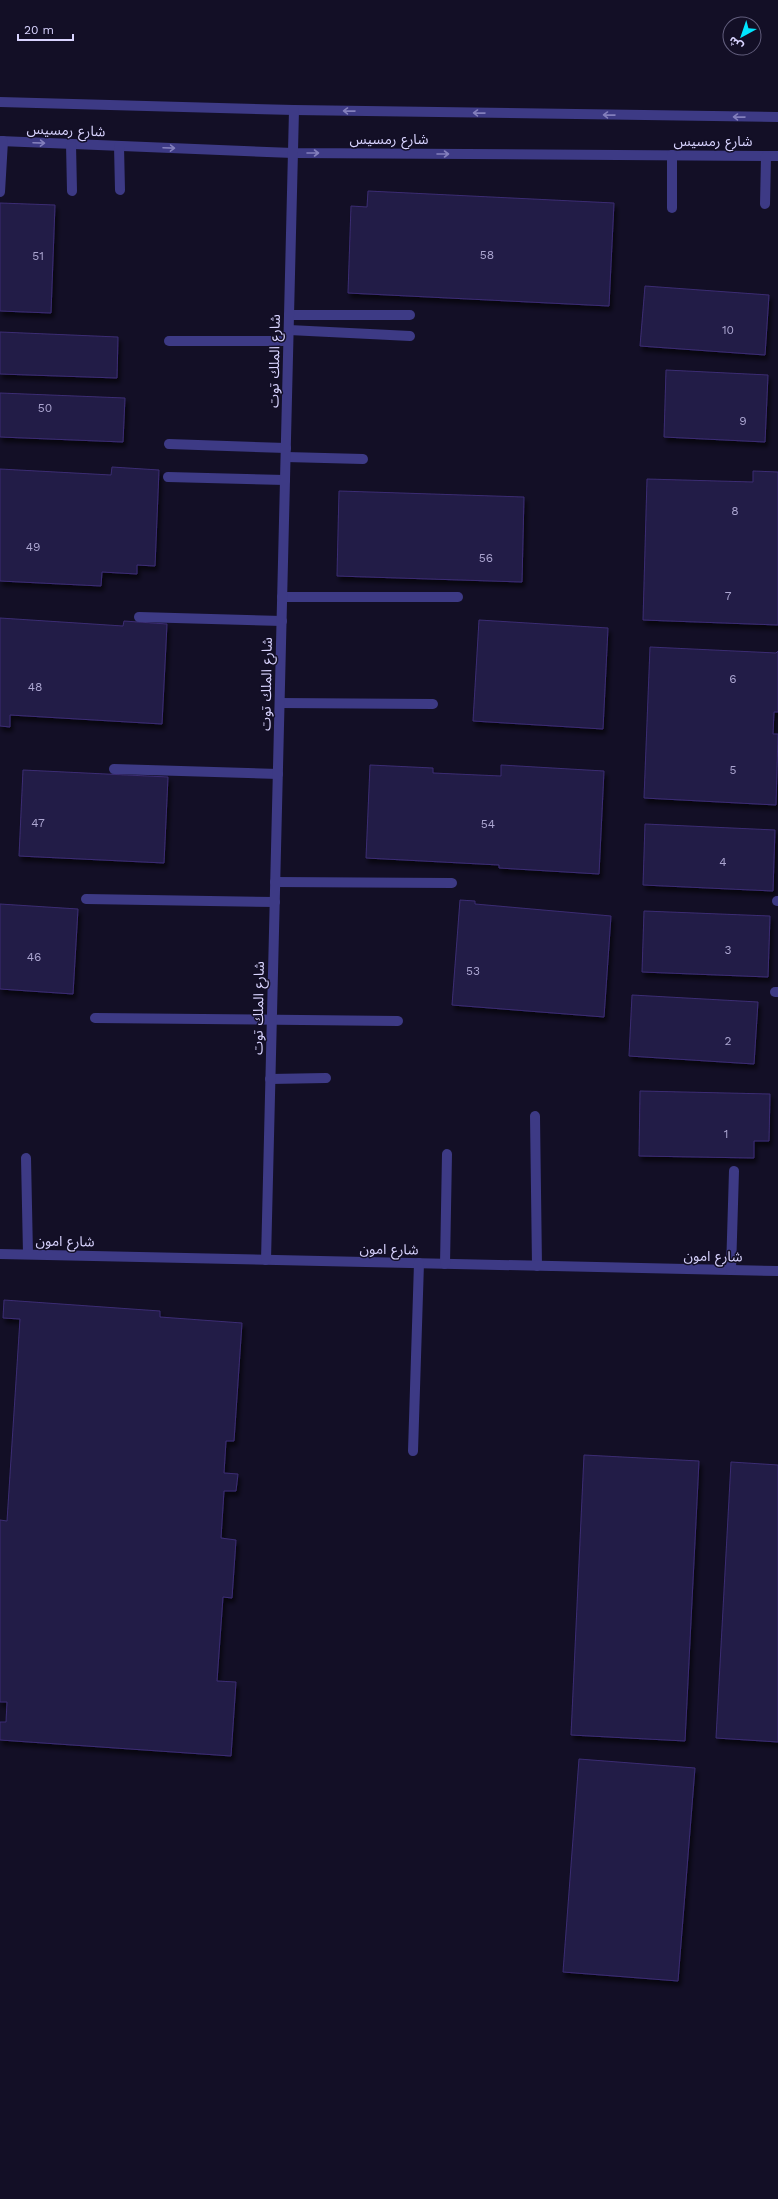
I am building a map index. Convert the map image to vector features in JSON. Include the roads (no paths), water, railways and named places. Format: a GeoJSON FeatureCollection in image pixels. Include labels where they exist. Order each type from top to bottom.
{"type":"FeatureCollection","features":[{"type":"Feature","properties":{"kind":"street","name":"شارع رمسيس"},"geometry":{"type":"LineString","coordinates":[[0,102],[294,110],[778,118]]}},
{"type":"Feature","properties":{"kind":"street","name":"شارع الملك توت"},"geometry":{"type":"LineString","coordinates":[[266,1260],[294,110]]}},
{"type":"Feature","properties":{"kind":"street","name":"شارع رمسيس"},"geometry":{"type":"LineString","coordinates":[[1,141],[293,152],[778,156]]}},
{"type":"Feature","properties":{"kind":"street"},"geometry":{"type":"LineString","coordinates":[[0,192],[1,141]]}},
{"type":"Feature","properties":{"kind":"street"},"geometry":{"type":"LineString","coordinates":[[71,144],[72,191]]}},
{"type":"Feature","properties":{"kind":"street"},"geometry":{"type":"LineString","coordinates":[[119,146],[120,190]]}},
{"type":"Feature","properties":{"kind":"street"},"geometry":{"type":"LineString","coordinates":[[672,155],[672,208]]}},
{"type":"Feature","properties":{"kind":"street"},"geometry":{"type":"LineString","coordinates":[[765,204],[766,156]]}},
{"type":"Feature","properties":{"kind":"street"},"geometry":{"type":"LineString","coordinates":[[289,315],[410,315]]}},
{"type":"Feature","properties":{"kind":"street"},"geometry":{"type":"LineString","coordinates":[[289,330],[410,336]]}},
{"type":"Feature","properties":{"kind":"street"},"geometry":{"type":"LineString","coordinates":[[169,341],[288,341]]}},
{"type":"Feature","properties":{"kind":"street"},"geometry":{"type":"LineString","coordinates":[[169,444],[363,459]]}},
{"type":"Feature","properties":{"kind":"street"},"geometry":{"type":"LineString","coordinates":[[168,477],[285,480]]}},
{"type":"Feature","properties":{"kind":"street"},"geometry":{"type":"LineString","coordinates":[[282,597],[458,597]]}},
{"type":"Feature","properties":{"kind":"street"},"geometry":{"type":"LineString","coordinates":[[139,617],[282,621]]}},
{"type":"Feature","properties":{"kind":"street"},"geometry":{"type":"LineString","coordinates":[[280,702],[433,704]]}},
{"type":"Feature","properties":{"kind":"street"},"geometry":{"type":"LineString","coordinates":[[114,769],[278,774]]}},
{"type":"Feature","properties":{"kind":"street"},"geometry":{"type":"LineString","coordinates":[[275,882],[452,883]]}},
{"type":"Feature","properties":{"kind":"street"},"geometry":{"type":"LineString","coordinates":[[86,899],[275,902]]}},
{"type":"Feature","properties":{"kind":"street"},"geometry":{"type":"LineString","coordinates":[[95,1018],[398,1021]]}},
{"type":"Feature","properties":{"kind":"street"},"geometry":{"type":"LineString","coordinates":[[270,1079],[326,1078]]}},
{"type":"Feature","properties":{"kind":"street"},"geometry":{"type":"LineString","coordinates":[[535,1116],[538,1266]]}},
{"type":"Feature","properties":{"kind":"street"},"geometry":{"type":"LineString","coordinates":[[445,1264],[447,1154]]}},
{"type":"Feature","properties":{"kind":"street"},"geometry":{"type":"LineString","coordinates":[[26,1158],[28,1254]]}},
{"type":"Feature","properties":{"kind":"street"},"geometry":{"type":"LineString","coordinates":[[731,1270],[734,1171]]}},
{"type":"Feature","properties":{"kind":"street","name":"شارع امون"},"geometry":{"type":"LineString","coordinates":[[0,1254],[778,1271]]}},
{"type":"Feature","properties":{"kind":"street"},"geometry":{"type":"LineString","coordinates":[[413,1451],[419,1263]]}}]}
